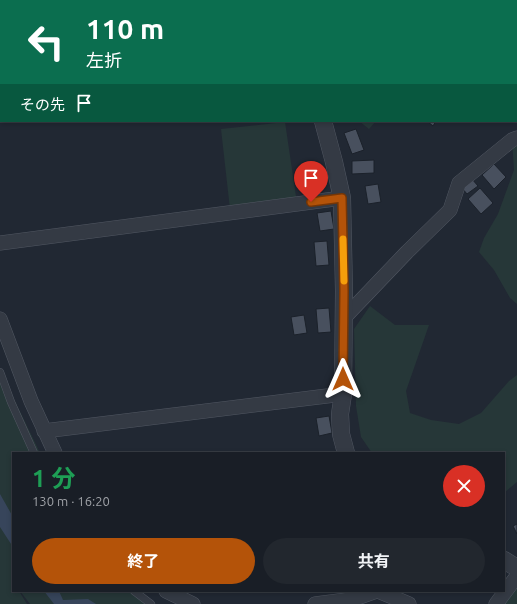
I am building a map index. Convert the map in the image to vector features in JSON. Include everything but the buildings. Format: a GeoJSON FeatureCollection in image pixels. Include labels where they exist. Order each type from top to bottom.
{"type":"FeatureCollection","features":[{"type":"Feature","properties":{"kind":"street"},"geometry":{"type":"LineString","coordinates":[[323,122],[342,198],[344,291],[343,394],[340,414],[341,434],[346,452]]}},
{"type":"Feature","properties":{"kind":"street"},"geometry":{"type":"LineString","coordinates":[[343,319],[407,252],[450,210],[459,183],[512,140],[517,138]]}},
{"type":"Feature","properties":{"kind":"street"},"geometry":{"type":"LineString","coordinates":[[0,243],[342,198]]}},
{"type":"Feature","properties":{"kind":"street"},"geometry":{"type":"LineString","coordinates":[[0,319],[31,401],[44,431],[55,452]]}},
{"type":"Feature","properties":{"kind":"street"},"geometry":{"type":"LineString","coordinates":[[44,431],[343,394]]}},
{"type":"Feature","properties":{"kind":"street"},"geometry":{"type":"LineString","coordinates":[[505,561],[517,568]]}},
{"type":"Feature","properties":{"kind":"street"},"geometry":{"type":"LineString","coordinates":[[496,604],[517,576]]}},
{"type":"Feature","properties":{"kind":"street"},"geometry":{"type":"LineString","coordinates":[[168,592],[194,604]]}},
{"type":"Feature","properties":{"kind":"street"},"geometry":{"type":"LineString","coordinates":[[315,604],[354,599],[375,592]]}},
{"type":"Feature","properties":{"kind":"street"},"geometry":{"type":"LineString","coordinates":[[380,592],[409,604]]}},
{"type":"Feature","properties":{"kind":"lane"},"geometry":{"type":"LineString","coordinates":[[0,372],[11,402],[34,452]]}},
{"type":"Feature","properties":{"kind":"lane"},"geometry":{"type":"LineString","coordinates":[[135,592],[151,604]]}},
{"type":"Feature","properties":{"kind":"shaded area"},"geometry":{"type":"Polygon","coordinates":[[[285,122],[298,210],[231,218],[221,129],[285,122]]]}},
{"type":"Feature","properties":{"kind":"shaded area"},"geometry":{"type":"Polygon","coordinates":[[[360,122],[375,122],[369,129],[360,122]]]}},
{"type":"Feature","properties":{"kind":"shaded area"},"geometry":{"type":"Polygon","coordinates":[[[517,138],[517,304],[510,298],[494,270],[479,252],[484,238],[498,214],[514,170],[512,140],[517,138]]]}},
{"type":"Feature","properties":{"kind":"shaded area"},"geometry":{"type":"Polygon","coordinates":[[[370,306],[395,325],[429,325],[406,391],[410,413],[431,420],[459,424],[481,413],[509,381],[517,375],[517,482],[505,492],[505,452],[371,452],[361,437],[356,406],[354,329],[370,306]]]}},
{"type":"Feature","properties":{"kind":"shaded area"},"geometry":{"type":"Polygon","coordinates":[[[0,370],[40,452],[12,452],[12,592],[20,592],[27,604],[0,604],[0,370]]]}},
{"type":"Feature","properties":{"kind":"shaded area"},"geometry":{"type":"Polygon","coordinates":[[[517,577],[517,604],[491,604],[503,592],[505,592],[505,589],[517,577]]]}},
{"type":"Feature","properties":{"kind":"shaded area"},"geometry":{"type":"Polygon","coordinates":[[[21,592],[139,592],[152,604],[30,604],[21,592]]]}},
{"type":"Feature","properties":{"kind":"water"},"geometry":{"type":"Polygon","coordinates":[[[0,494],[12,515],[12,545],[0,527],[0,494]]]}},
{"type":"Feature","properties":{"kind":"water"},"geometry":{"type":"Polygon","coordinates":[[[45,592],[59,592],[63,600],[88,599],[96,604],[54,604],[45,592]]]}},
{"type":"Feature","properties":{"kind":"slow traffic"},"geometry":{"type":"LineString","coordinates":[[343,239],[344,281]]}},
{"type":"Feature","properties":{"kind":"route"},"geometry":{"type":"LineString","coordinates":[[311,202],[342,198],[344,291],[343,379]]}}]}
